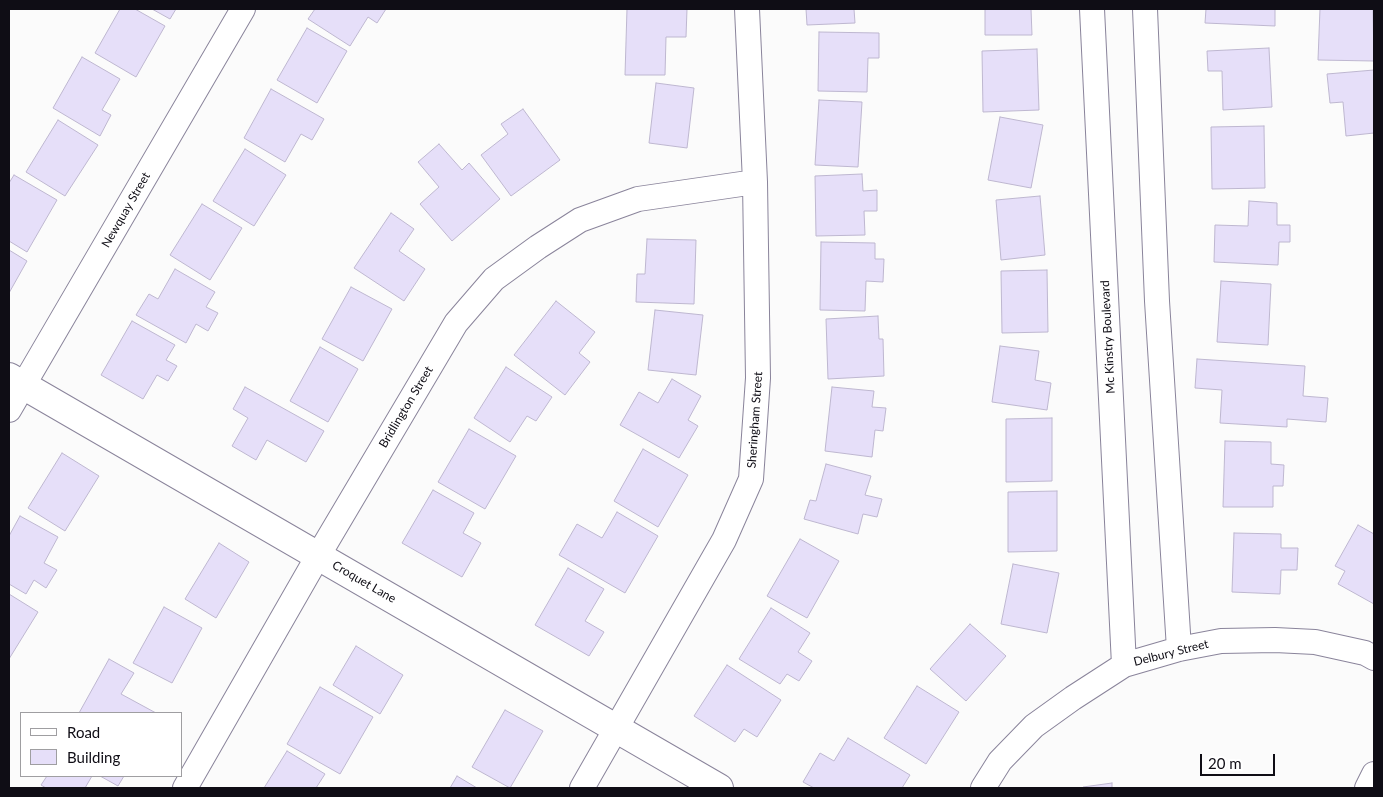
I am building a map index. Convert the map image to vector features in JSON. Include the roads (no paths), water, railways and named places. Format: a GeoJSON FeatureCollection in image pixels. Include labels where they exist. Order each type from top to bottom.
{"type":"FeatureCollection","features":[{"type":"Feature","properties":{"kind":"street","name":"Newquay Street"},"geometry":{"type":"LineString","coordinates":[[9,410],[16,381],[243,9]]}},
{"type":"Feature","properties":{"kind":"street","name":"Sheringham Street"},"geometry":{"type":"LineString","coordinates":[[582,788],[724,540],[751,479],[758,378],[755,182],[747,9]]}},
{"type":"Feature","properties":{"kind":"street","name":"Mc Kinstry Boulevard"},"geometry":{"type":"LineString","coordinates":[[1092,9],[1124,666]]}},
{"type":"Feature","properties":{"kind":"street"},"geometry":{"type":"LineString","coordinates":[[1144,9],[1157,301],[1179,649]]}},
{"type":"Feature","properties":{"kind":"street","name":"Bridlington Street"},"geometry":{"type":"LineString","coordinates":[[185,788],[318,556],[456,323],[494,279],[580,220],[638,199],[755,182]]}},
{"type":"Feature","properties":{"kind":"street","name":"Croquet Lane"},"geometry":{"type":"LineString","coordinates":[[16,381],[718,788]]}},
{"type":"Feature","properties":{"kind":"street","name":"Delbury Street"},"geometry":{"type":"LineString","coordinates":[[983,788],[1000,762],[1034,726],[1073,698],[1124,666],[1179,649],[1221,641],[1274,640],[1315,642],[1365,653],[1374,658]]}},
{"type":"Feature","properties":{"kind":"street"},"geometry":{"type":"LineString","coordinates":[[1367,788],[1374,774]]}}]}
